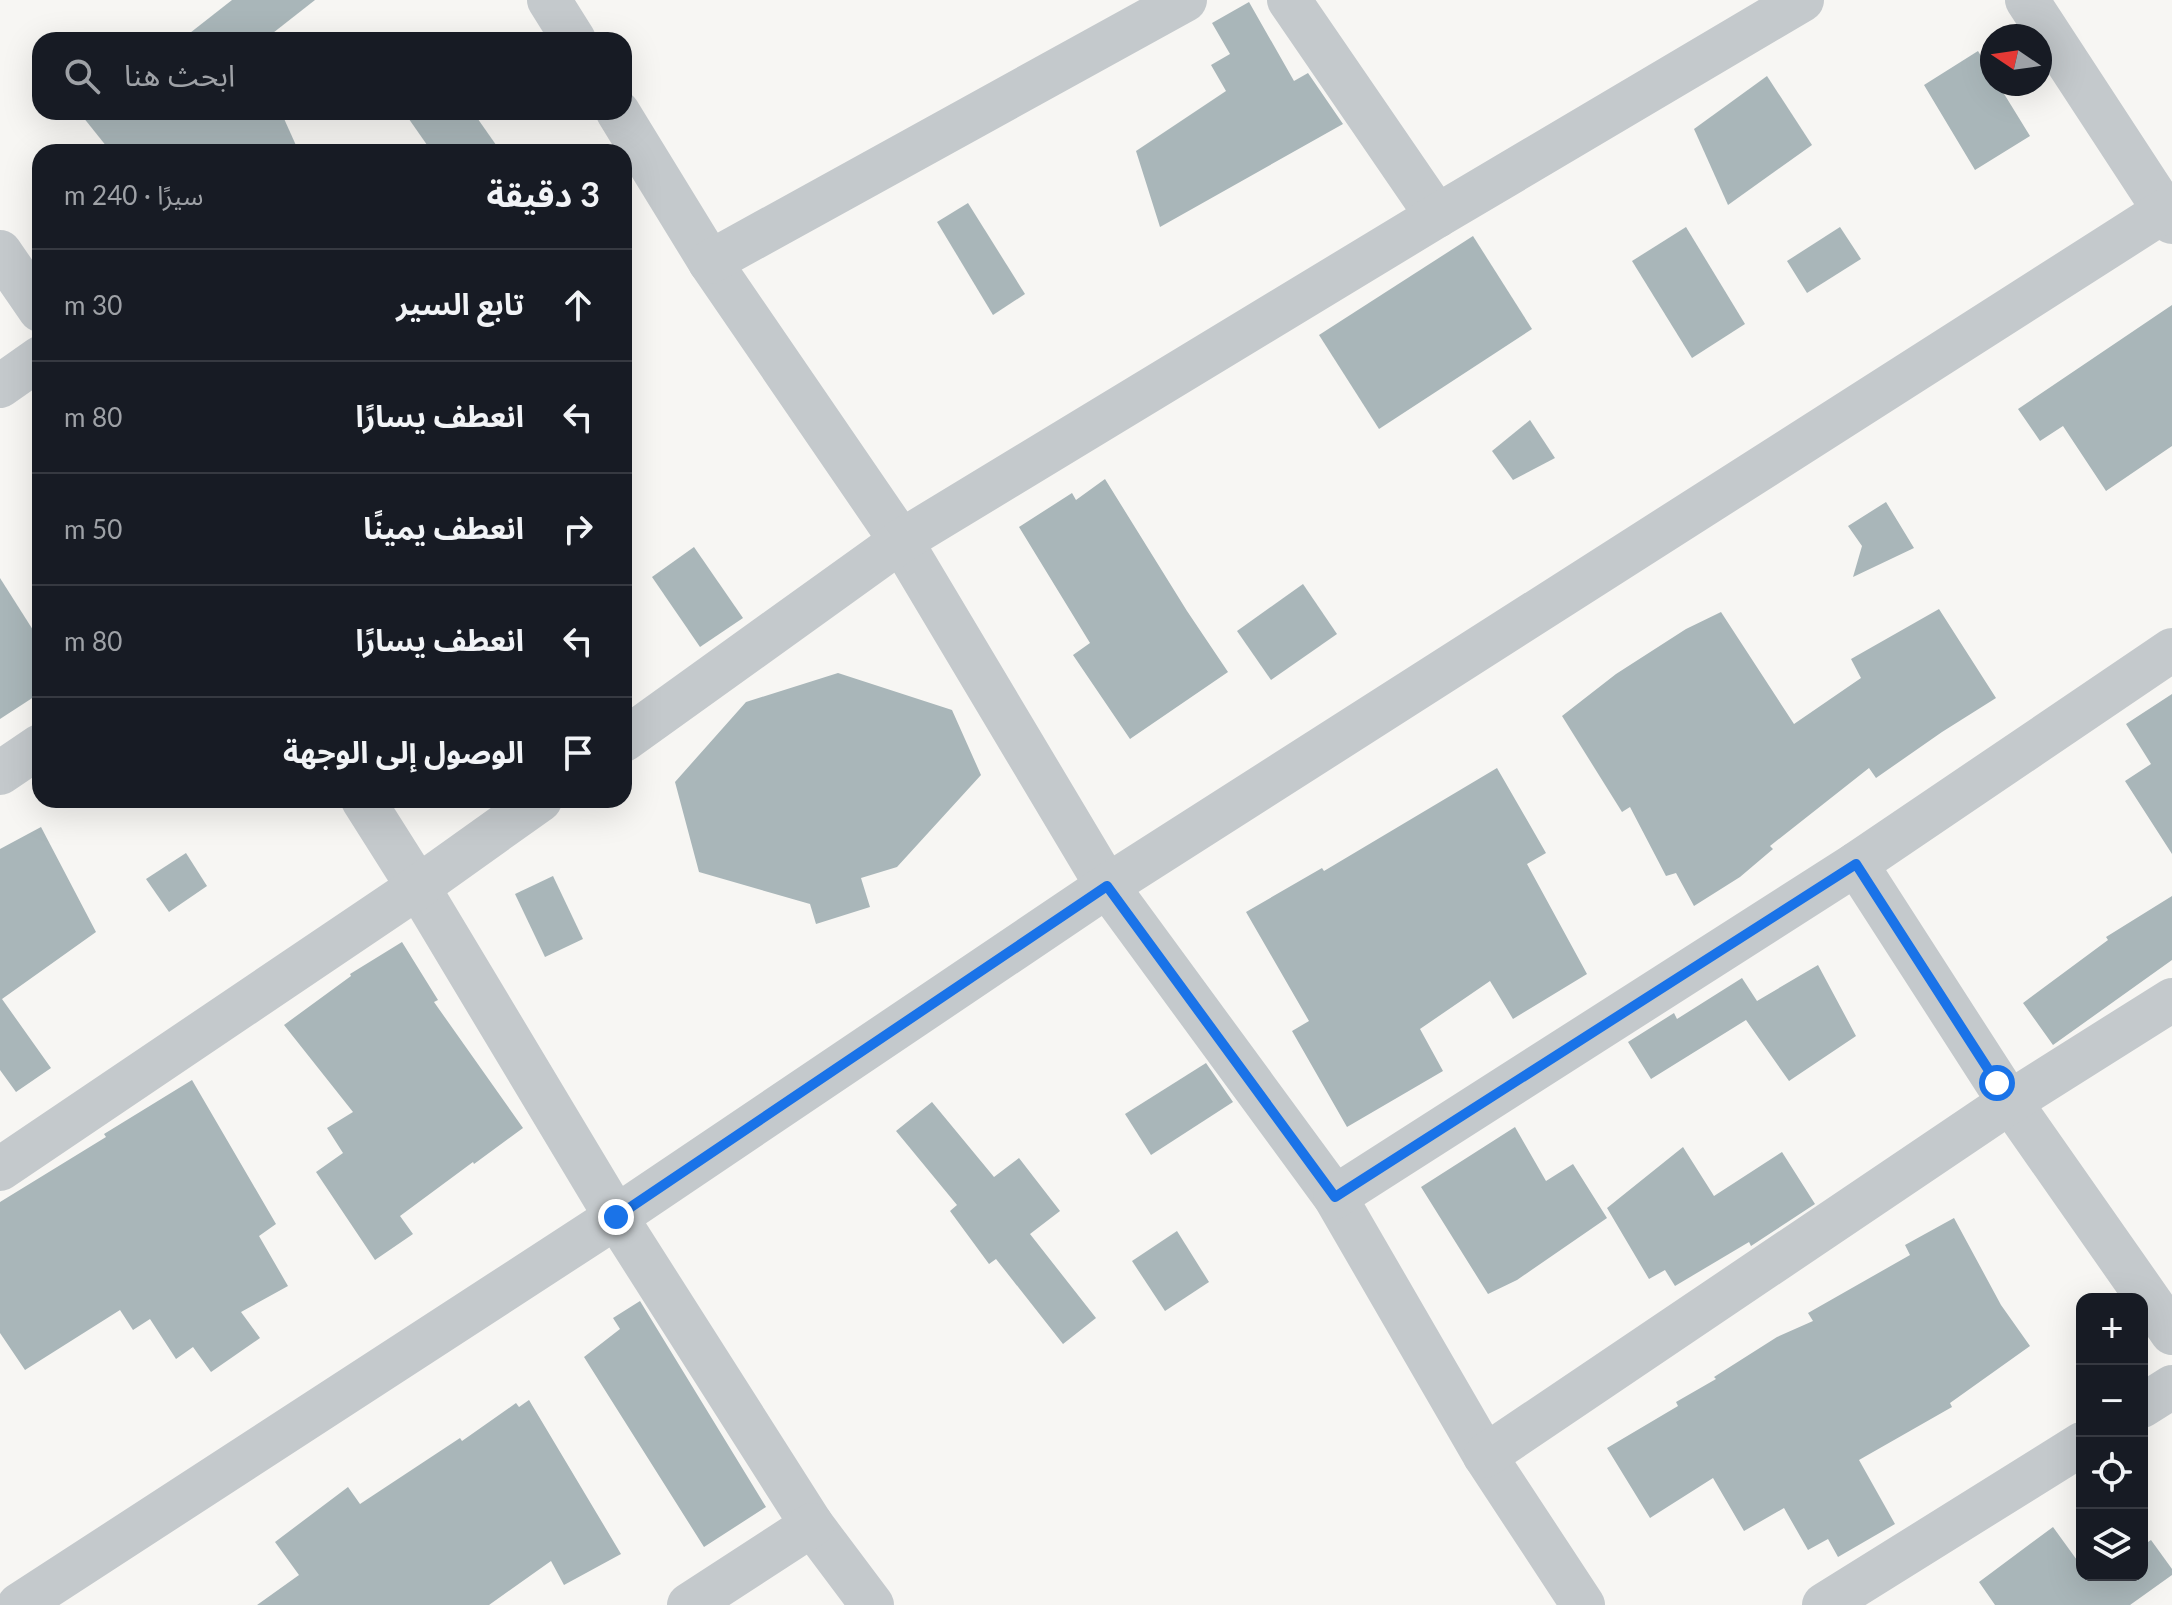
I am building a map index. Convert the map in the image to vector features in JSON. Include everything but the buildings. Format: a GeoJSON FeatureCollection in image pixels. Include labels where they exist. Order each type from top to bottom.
{"type":"FeatureCollection","features":[{"type":"Feature","properties":{"kind":"street"},"geometry":{"type":"LineString","coordinates":[[710,262],[1185,0]]}},
{"type":"Feature","properties":{"kind":"street"},"geometry":{"type":"LineString","coordinates":[[1289,0],[1437,216]]}},
{"type":"Feature","properties":{"kind":"street"},"geometry":{"type":"LineString","coordinates":[[632,734],[901,541],[1437,216],[1802,0]]}},
{"type":"Feature","properties":{"kind":"street"},"geometry":{"type":"LineString","coordinates":[[19,1605],[616,1217],[1107,886],[2169,213],[2027,0]]}},
{"type":"Feature","properties":{"kind":"street"},"geometry":{"type":"LineString","coordinates":[[552,1],[569,32]]}},
{"type":"Feature","properties":{"kind":"street"},"geometry":{"type":"LineString","coordinates":[[623,120],[710,262],[901,541],[1107,886],[1335,1197],[1485,1456],[1583,1605]]}},
{"type":"Feature","properties":{"kind":"street"},"geometry":{"type":"LineString","coordinates":[[0,252],[32,298]]}},
{"type":"Feature","properties":{"kind":"street"},"geometry":{"type":"LineString","coordinates":[[0,386],[32,364]]}},
{"type":"Feature","properties":{"kind":"street"},"geometry":{"type":"LineString","coordinates":[[1335,1197],[1856,864],[2172,650]]}},
{"type":"Feature","properties":{"kind":"street"},"geometry":{"type":"LineString","coordinates":[[0,773],[32,751]]}},
{"type":"Feature","properties":{"kind":"street"},"geometry":{"type":"LineString","coordinates":[[368,808],[616,1217],[812,1525],[872,1605]]}},
{"type":"Feature","properties":{"kind":"street"},"geometry":{"type":"LineString","coordinates":[[0,1169],[418,887],[529,808]]}},
{"type":"Feature","properties":{"kind":"street"},"geometry":{"type":"LineString","coordinates":[[1856,864],[2010,1102],[2172,1333]]}},
{"type":"Feature","properties":{"kind":"street"},"geometry":{"type":"LineString","coordinates":[[1485,1456],[2010,1102],[2172,1000]]}},
{"type":"Feature","properties":{"kind":"street"},"geometry":{"type":"LineString","coordinates":[[2148,1402],[2172,1387]]}},
{"type":"Feature","properties":{"kind":"street"},"geometry":{"type":"LineString","coordinates":[[1824,1605],[2076,1448]]}},
{"type":"Feature","properties":{"kind":"street"},"geometry":{"type":"LineString","coordinates":[[689,1605],[812,1525]]}},
{"type":"Feature","properties":{"kind":"route"},"geometry":{"type":"LineString","coordinates":[[616,1217],[1107,886],[1335,1197],[1856,864],[1997,1083]]}}]}
